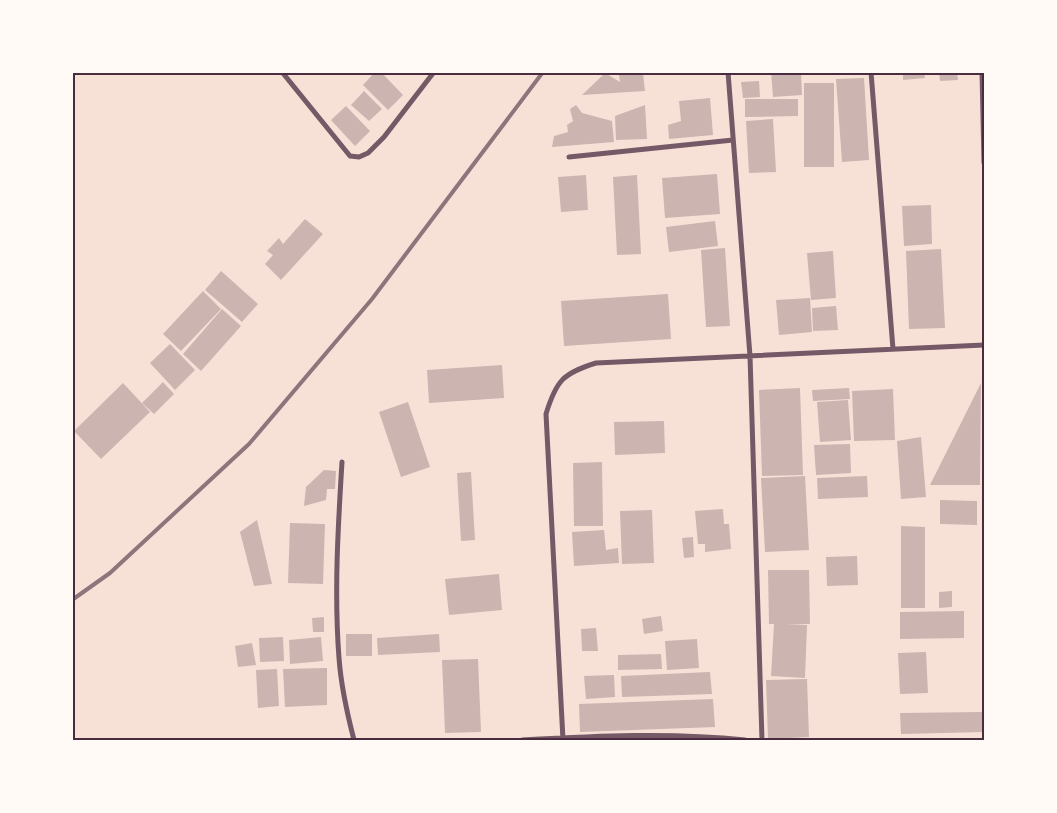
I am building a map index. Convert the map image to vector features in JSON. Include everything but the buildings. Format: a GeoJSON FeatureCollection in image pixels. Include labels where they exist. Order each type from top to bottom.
{"type":"FeatureCollection","features":[{"type":"Feature","properties":{"kind":"street"},"geometry":{"type":"LineString","coordinates":[[282,72],[350,156],[359,157],[368,153],[384,137],[434,72]]}},
{"type":"Feature","properties":{"kind":"street"},"geometry":{"type":"LineString","coordinates":[[728,72],[750,356],[762,740]]}},
{"type":"Feature","properties":{"kind":"street"},"geometry":{"type":"LineString","coordinates":[[871,72],[893,350]]}},
{"type":"Feature","properties":{"kind":"street"},"geometry":{"type":"LineString","coordinates":[[982,72],[984,163]]}},
{"type":"Feature","properties":{"kind":"street"},"geometry":{"type":"LineString","coordinates":[[569,157],[732,140]]}},
{"type":"Feature","properties":{"kind":"street"},"geometry":{"type":"LineString","coordinates":[[562,739],[546,414],[552,396],[563,378],[578,368],[596,363],[984,345]]}},
{"type":"Feature","properties":{"kind":"street"},"geometry":{"type":"LineString","coordinates":[[342,462],[338,558],[338,641],[343,692],[354,740]]}},
{"type":"Feature","properties":{"kind":"street"},"geometry":{"type":"LineString","coordinates":[[522,740],[689,737],[745,740]]}},
{"type":"Feature","properties":{"kind":"railway"},"geometry":{"type":"LineString","coordinates":[[72,600],[110,573],[249,444],[372,299],[543,72]]}}]}
